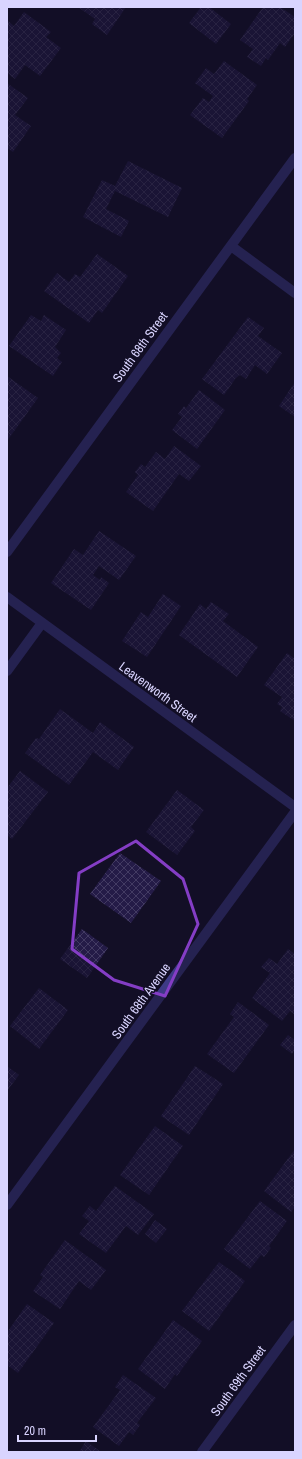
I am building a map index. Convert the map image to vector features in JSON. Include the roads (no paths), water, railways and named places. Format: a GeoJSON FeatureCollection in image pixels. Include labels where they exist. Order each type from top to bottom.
{"type":"FeatureCollection","features":[{"type":"Feature","properties":{"kind":"street","name":"South 68th Street"},"geometry":{"type":"LineString","coordinates":[[7,552],[295,158]]}},
{"type":"Feature","properties":{"kind":"street"},"geometry":{"type":"LineString","coordinates":[[231,246],[295,293]]}},
{"type":"Feature","properties":{"kind":"street","name":"Leavenworth Street"},"geometry":{"type":"LineString","coordinates":[[7,597],[295,807]]}},
{"type":"Feature","properties":{"kind":"street"},"geometry":{"type":"LineString","coordinates":[[7,671],[42,623]]}},
{"type":"Feature","properties":{"kind":"street","name":"South 68th Avenue"},"geometry":{"type":"LineString","coordinates":[[7,1205],[295,812]]}},
{"type":"Feature","properties":{"kind":"street","name":"South 69th Street"},"geometry":{"type":"LineString","coordinates":[[202,1452],[295,1325]]}}]}
